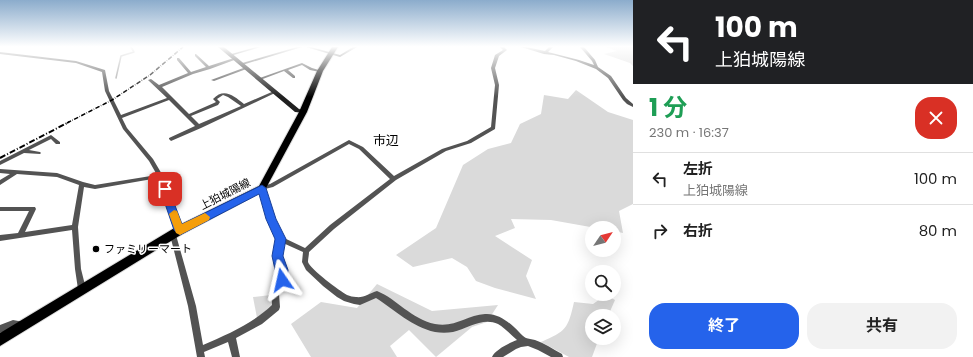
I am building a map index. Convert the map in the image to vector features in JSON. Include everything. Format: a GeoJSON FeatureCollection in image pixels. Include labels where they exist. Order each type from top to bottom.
{"type":"FeatureCollection","features":[{"type":"Feature","properties":{"kind":"main road"},"geometry":{"type":"LineString","coordinates":[[241,64],[297,110],[303,112]]}},
{"type":"Feature","properties":{"kind":"main road","name":"上狛城陽線"},"geometry":{"type":"LineString","coordinates":[[0,340],[82,288],[176,232],[262,188],[303,112],[325,64]]}},
{"type":"Feature","properties":{"kind":"street"},"geometry":{"type":"LineString","coordinates":[[81,64],[104,71],[107,91],[125,129],[151,160],[160,176],[176,232],[201,353],[266,317],[276,307],[275,292],[282,280],[282,270],[278,256],[280,239],[271,219],[262,188],[271,186],[349,142],[361,148],[394,179]]}},
{"type":"Feature","properties":{"kind":"street"},"geometry":{"type":"LineString","coordinates":[[182,64],[191,74]]}},
{"type":"Feature","properties":{"kind":"street"},"geometry":{"type":"LineString","coordinates":[[205,64],[209,68]]}},
{"type":"Feature","properties":{"kind":"street"},"geometry":{"type":"LineString","coordinates":[[158,87],[218,64]]}},
{"type":"Feature","properties":{"kind":"street"},"geometry":{"type":"LineString","coordinates":[[259,79],[302,64],[311,69],[320,71]]}},
{"type":"Feature","properties":{"kind":"street"},"geometry":{"type":"LineString","coordinates":[[494,64],[493,68],[497,85],[493,128],[469,142],[444,150],[394,179],[332,227],[306,251],[305,262],[308,268],[340,295],[353,301],[362,301],[377,294],[402,313],[422,323],[443,329],[459,327],[480,318],[488,317],[501,321],[523,341],[532,342],[559,357]]}},
{"type":"Feature","properties":{"kind":"street"},"geometry":{"type":"LineString","coordinates":[[584,64],[596,67],[608,75],[624,99],[633,106]]}},
{"type":"Feature","properties":{"kind":"street"},"geometry":{"type":"LineString","coordinates":[[213,80],[246,68]]}},
{"type":"Feature","properties":{"kind":"street"},"geometry":{"type":"LineString","coordinates":[[285,70],[294,77]]}},
{"type":"Feature","properties":{"kind":"street"},"geometry":{"type":"LineString","coordinates":[[150,80],[199,127]]}},
{"type":"Feature","properties":{"kind":"street"},"geometry":{"type":"LineString","coordinates":[[171,139],[275,92]]}},
{"type":"Feature","properties":{"kind":"street"},"geometry":{"type":"LineString","coordinates":[[188,116],[216,104],[218,102],[215,99],[216,97],[223,94],[228,94],[244,106]]}},
{"type":"Feature","properties":{"kind":"street"},"geometry":{"type":"LineString","coordinates":[[120,117],[170,98]]}},
{"type":"Feature","properties":{"kind":"street"},"geometry":{"type":"LineString","coordinates":[[0,162],[51,137],[58,143]]}},
{"type":"Feature","properties":{"kind":"street"},"geometry":{"type":"LineString","coordinates":[[24,151],[38,153]]}},
{"type":"Feature","properties":{"kind":"street"},"geometry":{"type":"LineString","coordinates":[[0,171],[56,174],[82,184],[95,187],[160,176]]}},
{"type":"Feature","properties":{"kind":"street"},"geometry":{"type":"LineString","coordinates":[[0,183],[15,173]]}},
{"type":"Feature","properties":{"kind":"street"},"geometry":{"type":"LineString","coordinates":[[82,184],[76,227],[78,269],[82,288]]}},
{"type":"Feature","properties":{"kind":"street"},"geometry":{"type":"LineString","coordinates":[[0,209],[33,209],[21,234]]}},
{"type":"Feature","properties":{"kind":"street"},"geometry":{"type":"LineString","coordinates":[[0,238],[76,227]]}},
{"type":"Feature","properties":{"kind":"street"},"geometry":{"type":"LineString","coordinates":[[280,239],[306,251]]}},
{"type":"Feature","properties":{"kind":"street"},"geometry":{"type":"LineString","coordinates":[[0,330],[13,324],[24,325]]}},
{"type":"Feature","properties":{"kind":"street"},"geometry":{"type":"LineString","coordinates":[[231,336],[236,357]]}},
{"type":"Feature","properties":{"kind":"street"},"geometry":{"type":"LineString","coordinates":[[496,357],[523,341]]}},
{"type":"Feature","properties":{"kind":"shaded area"},"geometry":{"type":"Polygon","coordinates":[[[576,90],[608,112],[633,120],[633,204],[619,211],[621,221],[585,221],[585,226],[551,220],[511,219],[515,228],[495,236],[532,260],[526,276],[536,299],[495,288],[476,281],[467,267],[452,258],[413,267],[396,255],[436,228],[463,165],[488,149],[511,143],[520,124],[541,114],[544,95],[568,99],[576,90]]]}},
{"type":"Feature","properties":{"kind":"shaded area"},"geometry":{"type":"Polygon","coordinates":[[[621,222],[623,233],[621,233],[621,222]]]}},
{"type":"Feature","properties":{"kind":"shaded area"},"geometry":{"type":"Polygon","coordinates":[[[377,284],[432,311],[498,305],[487,322],[472,327],[436,357],[409,330],[390,346],[397,357],[311,357],[291,324],[321,302],[357,308],[377,284]]]}},
{"type":"Feature","properties":{"kind":"shaded area"},"geometry":{"type":"Polygon","coordinates":[[[271,295],[272,306],[257,318],[253,297],[271,295]]]}},
{"type":"Feature","properties":{"kind":"shaded area"},"geometry":{"type":"Polygon","coordinates":[[[597,301],[615,301],[611,309],[585,309],[585,345],[596,345],[592,357],[569,357],[541,342],[556,335],[565,328],[568,324],[574,302],[593,304],[597,301]]]}},
{"type":"Feature","properties":{"kind":"waterway"},"geometry":{"type":"LineString","coordinates":[[116,78],[119,64]]}},
{"type":"Feature","properties":{"kind":"railway"},"geometry":{"type":"LineString","coordinates":[[67,123],[112,100],[150,75],[163,64]]}},
{"type":"Feature","properties":{"kind":"railway"},"geometry":{"type":"LineString","coordinates":[[0,158],[69,122]]}},
{"type":"Feature","properties":{"kind":"slow traffic"},"geometry":{"type":"LineString","coordinates":[[174,214],[180,230],[205,217]]}},
{"type":"Feature","properties":{"kind":"place","name":"ファミリーマート"},"geometry":{"type":"Point","coordinates":[96,249]}},
{"type":"Feature","properties":{"kind":"district","name":"市辺"},"geometry":{"type":"Point","coordinates":[386,140]}},
{"type":"Feature","properties":{"kind":"route"},"geometry":{"type":"LineString","coordinates":[[165,189],[180,230],[262,188],[271,219],[280,239],[278,256],[282,270],[282,280]]}}]}
